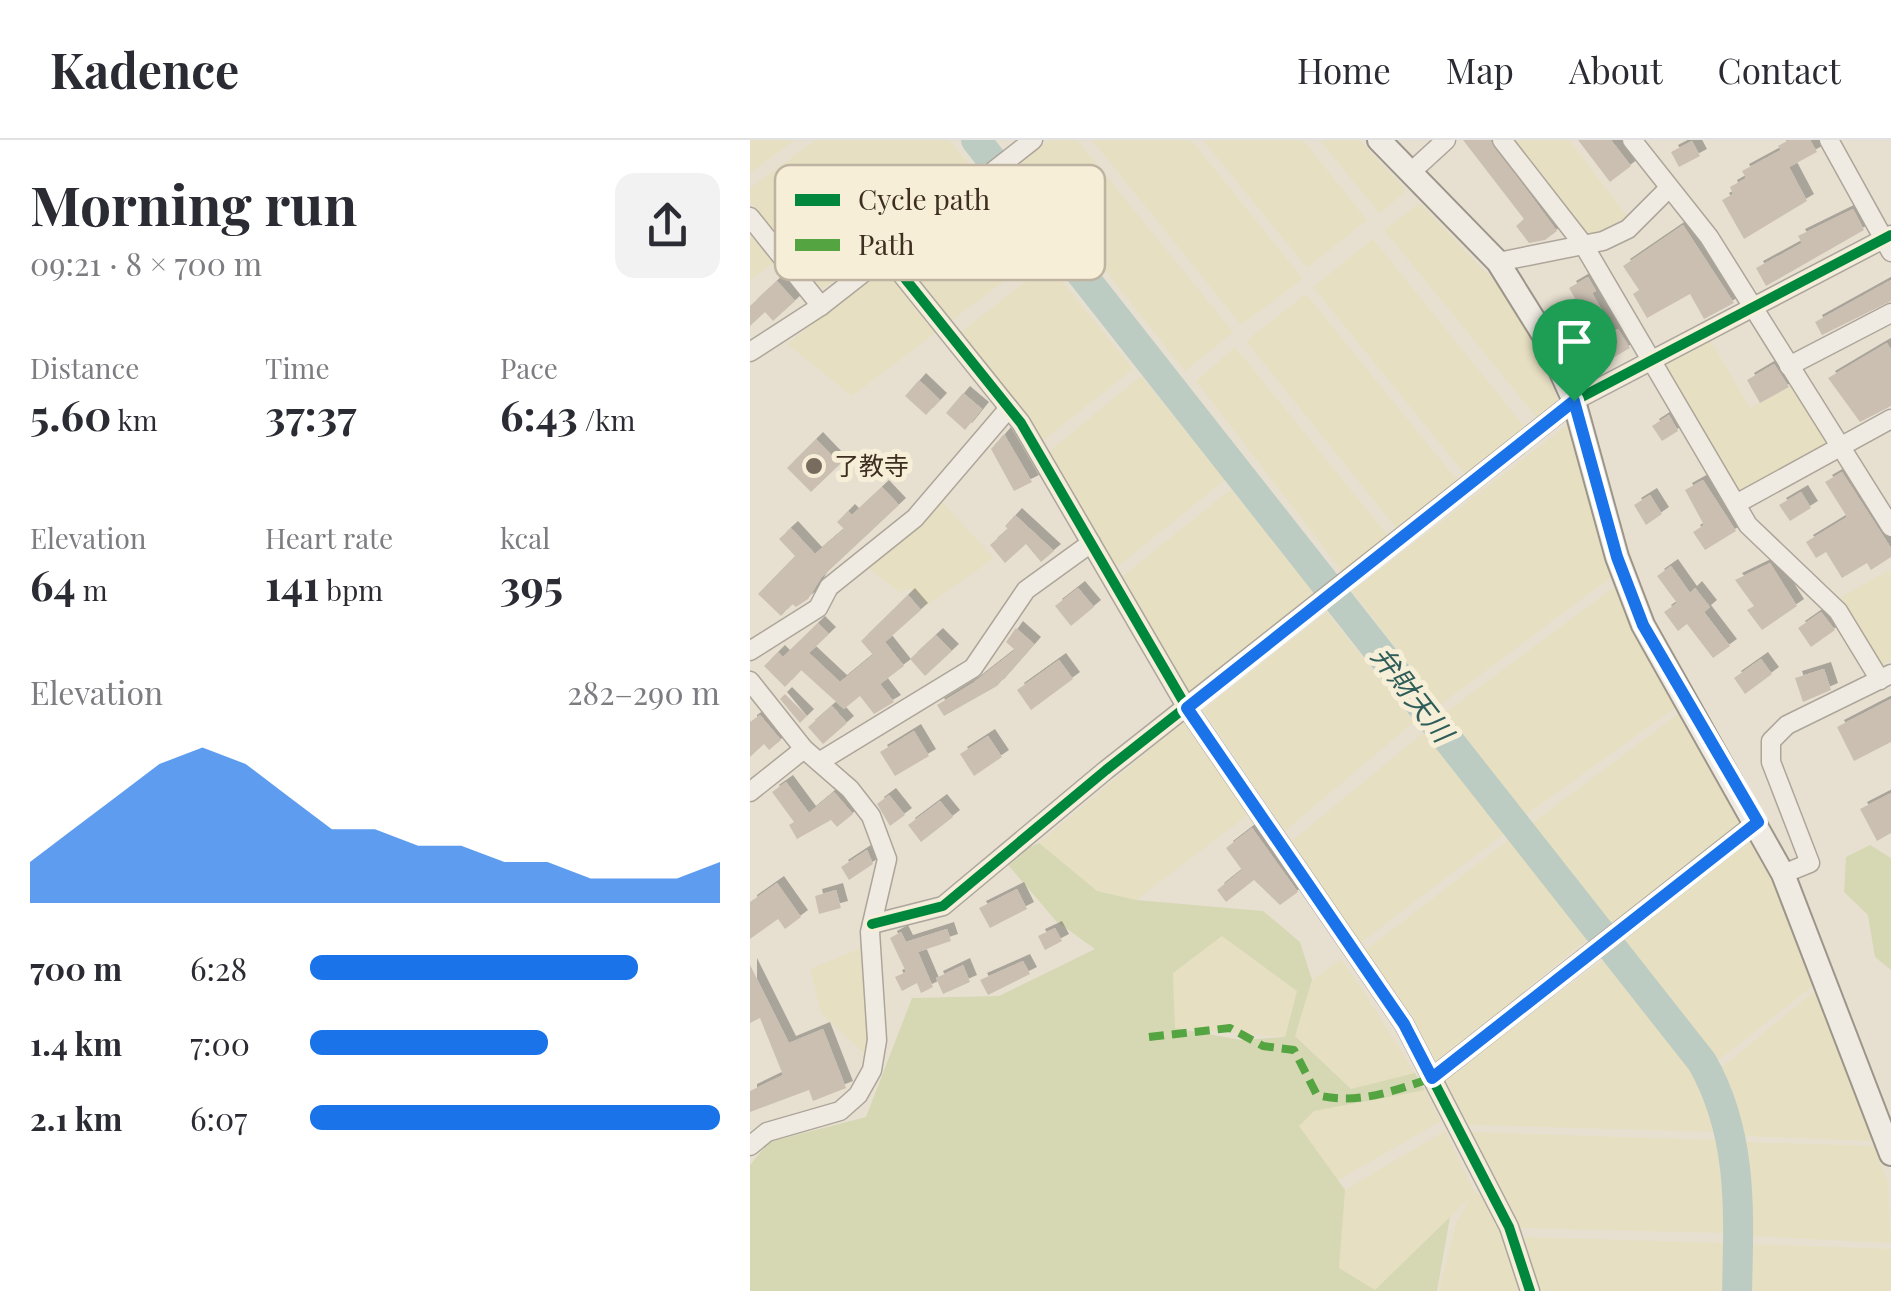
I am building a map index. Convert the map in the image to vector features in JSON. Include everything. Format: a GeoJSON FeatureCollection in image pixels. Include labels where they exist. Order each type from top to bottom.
{"type":"FeatureCollection","features":[{"type":"Feature","properties":{"kind":"street"},"geometry":{"type":"LineString","coordinates":[[1002,165],[1033,140]]}},
{"type":"Feature","properties":{"kind":"street"},"geometry":{"type":"LineString","coordinates":[[1379,140],[1498,262],[1546,338],[1574,401],[1617,557],[1643,625],[1758,822],[1783,874],[1891,1154]]}},
{"type":"Feature","properties":{"kind":"street"},"geometry":{"type":"LineString","coordinates":[[1410,173],[1446,140]]}},
{"type":"Feature","properties":{"kind":"street"},"geometry":{"type":"LineString","coordinates":[[1502,140],[1583,244],[1736,504],[1769,549],[1838,612],[1885,677],[1786,725],[1771,740],[1771,762],[1810,863],[1783,874]]}},
{"type":"Feature","properties":{"kind":"street"},"geometry":{"type":"LineString","coordinates":[[1632,140],[1710,237],[1891,526]]}},
{"type":"Feature","properties":{"kind":"street"},"geometry":{"type":"LineString","coordinates":[[872,924],[943,906],[1574,401],[1888,242],[1829,140]]}},
{"type":"Feature","properties":{"kind":"street"},"geometry":{"type":"LineString","coordinates":[[1498,262],[1602,242],[1628,229],[1668,188]]}},
{"type":"Feature","properties":{"kind":"street"},"geometry":{"type":"LineString","coordinates":[[750,217],[775,248]]}},
{"type":"Feature","properties":{"kind":"street"},"geometry":{"type":"LineString","coordinates":[[800,280],[821,306]]}},
{"type":"Feature","properties":{"kind":"street"},"geometry":{"type":"LineString","coordinates":[[750,352],[855,280]]}},
{"type":"Feature","properties":{"kind":"street"},"geometry":{"type":"LineString","coordinates":[[906,280],[1009,408],[1187,708],[1404,1024],[1508,1227],[1530,1291]]}},
{"type":"Feature","properties":{"kind":"street"},"geometry":{"type":"LineString","coordinates":[[1790,366],[1891,313]]}},
{"type":"Feature","properties":{"kind":"street"},"geometry":{"type":"LineString","coordinates":[[750,651],[818,608],[830,587],[915,518],[1009,408]]}},
{"type":"Feature","properties":{"kind":"street"},"geometry":{"type":"LineString","coordinates":[[1736,504],[1891,419]]}},
{"type":"Feature","properties":{"kind":"street"},"geometry":{"type":"LineString","coordinates":[[819,762],[973,668],[1026,590],[1091,543]]}},
{"type":"Feature","properties":{"kind":"street"},"geometry":{"type":"LineString","coordinates":[[750,681],[804,749],[850,789],[870,816],[887,859],[872,924],[876,1040],[872,1070],[858,1095],[840,1111],[768,1132],[750,1146]]}},
{"type":"Feature","properties":{"kind":"street"},"geometry":{"type":"LineString","coordinates":[[750,792],[804,749]]}},
{"type":"Feature","properties":{"kind":"street"},"geometry":{"type":"LineString","coordinates":[[1432,1078],[1758,822]]}},
{"type":"Feature","properties":{"kind":"shaded area"},"geometry":{"type":"Polygon","coordinates":[[[750,140],[795,140],[750,173],[750,140]]]}},
{"type":"Feature","properties":{"kind":"shaded area"},"geometry":{"type":"Polygon","coordinates":[[[816,140],[949,140],[970,165],[782,165],[816,140]]]}},
{"type":"Feature","properties":{"kind":"shaded area"},"geometry":{"type":"Polygon","coordinates":[[[1050,140],[1077,140],[1097,165],[1022,165],[1020,162],[1050,140]]]}},
{"type":"Feature","properties":{"kind":"shaded area"},"geometry":{"type":"Polygon","coordinates":[[[1092,140],[1191,140],[1303,279],[1241,325],[1092,140]]]}},
{"type":"Feature","properties":{"kind":"shaded area"},"geometry":{"type":"Polygon","coordinates":[[[1203,140],[1303,140],[1367,220],[1307,268],[1203,140]]]}},
{"type":"Feature","properties":{"kind":"shaded area"},"geometry":{"type":"Polygon","coordinates":[[[1320,140],[1359,140],[1406,190],[1380,214],[1320,140]]]}},
{"type":"Feature","properties":{"kind":"shaded area"},"geometry":{"type":"Polygon","coordinates":[[[1513,140],[1569,140],[1628,217],[1588,236],[1513,140]]]}},
{"type":"Feature","properties":{"kind":"shaded area"},"geometry":{"type":"Polygon","coordinates":[[[775,170],[775,234],[750,202],[750,188],[775,170]]]}},
{"type":"Feature","properties":{"kind":"shaded area"},"geometry":{"type":"Polygon","coordinates":[[[1105,174],[1233,332],[1185,371],[1105,270],[1105,174]]]}},
{"type":"Feature","properties":{"kind":"shaded area"},"geometry":{"type":"Polygon","coordinates":[[[1420,203],[1495,282],[1525,325],[1558,400],[1538,419],[1384,230],[1420,203]]]}},
{"type":"Feature","properties":{"kind":"shaded area"},"geometry":{"type":"Polygon","coordinates":[[[750,234],[773,263],[750,280],[750,234]]]}},
{"type":"Feature","properties":{"kind":"shaded area"},"geometry":{"type":"Polygon","coordinates":[[[1373,239],[1528,431],[1467,477],[1313,287],[1373,239]]]}},
{"type":"Feature","properties":{"kind":"shaded area"},"geometry":{"type":"Polygon","coordinates":[[[811,280],[834,280],[820,291],[811,280]]]}},
{"type":"Feature","properties":{"kind":"shaded area"},"geometry":{"type":"Polygon","coordinates":[[[867,280],[1005,280],[852,396],[787,344],[867,280]]]}},
{"type":"Feature","properties":{"kind":"shaded area"},"geometry":{"type":"Polygon","coordinates":[[[1027,280],[1061,280],[1133,369],[1035,447],[953,338],[1027,280]]]}},
{"type":"Feature","properties":{"kind":"shaded area"},"geometry":{"type":"Polygon","coordinates":[[[1306,294],[1460,484],[1400,533],[1246,341],[1306,294]]]}},
{"type":"Feature","properties":{"kind":"shaded area"},"geometry":{"type":"Polygon","coordinates":[[[1709,338],[1750,408],[1796,384],[1833,444],[1738,495],[1663,364],[1709,338]]]}},
{"type":"Feature","properties":{"kind":"shaded area"},"geometry":{"type":"Polygon","coordinates":[[[1235,347],[1390,538],[1344,574],[1196,381],[1235,347]]]}},
{"type":"Feature","properties":{"kind":"shaded area"},"geometry":{"type":"Polygon","coordinates":[[[1141,376],[1225,480],[1113,570],[1045,455],[1141,376]]]}},
{"type":"Feature","properties":{"kind":"shaded area"},"geometry":{"type":"Polygon","coordinates":[[[1571,422],[1614,575],[1440,705],[1352,591],[1571,422]]]}},
{"type":"Feature","properties":{"kind":"shaded area"},"geometry":{"type":"Polygon","coordinates":[[[1231,489],[1315,594],[1188,693],[1119,579],[1231,489]]]}},
{"type":"Feature","properties":{"kind":"shaded area"},"geometry":{"type":"Polygon","coordinates":[[[939,499],[994,558],[927,605],[911,588],[899,592],[861,562],[939,499]]]}},
{"type":"Feature","properties":{"kind":"shaded area"},"geometry":{"type":"Polygon","coordinates":[[[1891,569],[1891,660],[1879,667],[1840,598],[1891,569]]]}},
{"type":"Feature","properties":{"kind":"shaded area"},"geometry":{"type":"Polygon","coordinates":[[[1617,585],[1676,707],[1526,815],[1446,712],[1617,585]]]}},
{"type":"Feature","properties":{"kind":"shaded area"},"geometry":{"type":"Polygon","coordinates":[[[1327,612],[1414,722],[1285,831],[1203,710],[1327,612]]]}},
{"type":"Feature","properties":{"kind":"shaded area"},"geometry":{"type":"Polygon","coordinates":[[[1681,712],[1746,819],[1611,927],[1531,824],[1681,712]]]}},
{"type":"Feature","properties":{"kind":"shaded area"},"geometry":{"type":"Polygon","coordinates":[[[1183,722],[1249,814],[1136,900],[1096,891],[1039,843],[1183,722]]]}},
{"type":"Feature","properties":{"kind":"shaded area"},"geometry":{"type":"Polygon","coordinates":[[[1423,733],[1506,832],[1359,944],[1292,841],[1423,733]]]}},
{"type":"Feature","properties":{"kind":"shaded area"},"geometry":{"type":"Polygon","coordinates":[[[1753,835],[1818,982],[1715,1063],[1619,941],[1753,835]]]}},
{"type":"Feature","properties":{"kind":"shaded area"},"geometry":{"type":"Polygon","coordinates":[[[1511,838],[1590,937],[1437,1063],[1363,952],[1511,838]]]}},
{"type":"Feature","properties":{"kind":"shaded area"},"geometry":{"type":"Polygon","coordinates":[[[1222,936],[1297,991],[1285,1037],[1175,1028],[1173,973],[1222,936]]]}},
{"type":"Feature","properties":{"kind":"shaded area"},"geometry":{"type":"Polygon","coordinates":[[[870,944],[873,1062],[821,1013],[810,969],[870,944]]]}},
{"type":"Feature","properties":{"kind":"shaded area"},"geometry":{"type":"Polygon","coordinates":[[[1606,958],[1709,1087],[1719,1132],[1469,1125],[1444,1079],[1606,958]]]}},
{"type":"Feature","properties":{"kind":"shaded area"},"geometry":{"type":"Polygon","coordinates":[[[1341,959],[1415,1073],[1351,1089],[1295,1035],[1312,980],[1341,959]]]}},
{"type":"Feature","properties":{"kind":"shaded area"},"geometry":{"type":"Polygon","coordinates":[[[1819,987],[1872,1141],[1744,1136],[1720,1069],[1819,987]]]}},
{"type":"Feature","properties":{"kind":"shaded area"},"geometry":{"type":"Polygon","coordinates":[[[1425,1090],[1441,1121],[1335,1182],[1299,1125],[1314,1111],[1425,1090]]]}},
{"type":"Feature","properties":{"kind":"shaded area"},"geometry":{"type":"Polygon","coordinates":[[[1445,1131],[1475,1193],[1484,1195],[1509,1242],[1521,1291],[1439,1291],[1456,1223],[1471,1197],[1375,1290],[1338,1268],[1345,1190],[1445,1131]]]}},
{"type":"Feature","properties":{"kind":"shaded area"},"geometry":{"type":"Polygon","coordinates":[[[1471,1132],[1719,1140],[1726,1157],[1726,1233],[1517,1228],[1471,1132]]]}},
{"type":"Feature","properties":{"kind":"shaded area"},"geometry":{"type":"Polygon","coordinates":[[[1743,1142],[1874,1146],[1888,1184],[1891,1243],[1748,1236],[1743,1142]]]}},
{"type":"Feature","properties":{"kind":"shaded area"},"geometry":{"type":"Polygon","coordinates":[[[1520,1237],[1726,1243],[1726,1291],[1539,1291],[1520,1237]]]}},
{"type":"Feature","properties":{"kind":"shaded area"},"geometry":{"type":"Polygon","coordinates":[[[1747,1244],[1891,1249],[1891,1291],[1748,1291],[1747,1244]]]}},
{"type":"Feature","properties":{"kind":"green space"},"geometry":{"type":"Polygon","coordinates":[[[1039,843],[1097,891],[1136,900],[1263,911],[1300,942],[1312,980],[1295,1036],[1351,1089],[1415,1073],[1425,1090],[1314,1111],[1299,1126],[1345,1190],[1339,1268],[1375,1290],[1450,1217],[1437,1291],[750,1291],[750,1165],[769,1142],[866,1117],[912,998],[999,996],[1095,949],[1056,921],[1003,859],[1039,843]],[[1222,936],[1173,973],[1175,1028],[1241,1040],[1285,1037],[1297,991],[1222,936]]]}},
{"type":"Feature","properties":{"kind":"green space"},"geometry":{"type":"Polygon","coordinates":[[[1870,845],[1891,858],[1891,970],[1875,957],[1868,915],[1844,892],[1846,857],[1870,845]]]}},
{"type":"Feature","properties":{"kind":"building"},"geometry":{"type":"Polygon","coordinates":[[[1463,140],[1490,140],[1557,231],[1545,240],[1529,243],[1516,226],[1524,219],[1463,140]]]}},
{"type":"Feature","properties":{"kind":"building"},"geometry":{"type":"Polygon","coordinates":[[[1578,140],[1611,140],[1631,166],[1610,182],[1578,140]]]}},
{"type":"Feature","properties":{"kind":"building"},"geometry":{"type":"Polygon","coordinates":[[[1789,140],[1810,140],[1817,152],[1789,167],[1807,201],[1744,239],[1722,200],[1733,194],[1730,187],[1746,178],[1742,171],[1781,150],[1778,146],[1789,140]]]}},
{"type":"Feature","properties":{"kind":"building"},"geometry":{"type":"Polygon","coordinates":[[[1692,141],[1700,156],[1679,167],[1671,152],[1692,141]]]}},
{"type":"Feature","properties":{"kind":"building"},"geometry":{"type":"Polygon","coordinates":[[[1853,209],[1864,230],[1766,286],[1756,268],[1802,243],[1798,236],[1853,209]]]}},
{"type":"Feature","properties":{"kind":"building"},"geometry":{"type":"Polygon","coordinates":[[[1683,225],[1734,303],[1704,319],[1690,294],[1647,318],[1633,294],[1639,290],[1623,266],[1683,225]]]}},
{"type":"Feature","properties":{"kind":"building"},"geometry":{"type":"Polygon","coordinates":[[[1588,277],[1596,291],[1592,293],[1614,331],[1618,329],[1630,348],[1597,367],[1579,321],[1586,317],[1569,288],[1588,277]]]}},
{"type":"Feature","properties":{"kind":"building"},"geometry":{"type":"Polygon","coordinates":[[[1891,280],[1891,301],[1822,335],[1815,322],[1891,280]]]}},
{"type":"Feature","properties":{"kind":"building"},"geometry":{"type":"Polygon","coordinates":[[[777,281],[795,301],[773,321],[765,312],[750,326],[750,306],[777,281]]]}},
{"type":"Feature","properties":{"kind":"building"},"geometry":{"type":"Polygon","coordinates":[[[1887,343],[1891,350],[1891,406],[1860,422],[1828,378],[1887,343]]]}},
{"type":"Feature","properties":{"kind":"building"},"geometry":{"type":"Polygon","coordinates":[[[1774,364],[1789,387],[1760,403],[1747,380],[1774,364]]]}},
{"type":"Feature","properties":{"kind":"building"},"geometry":{"type":"Polygon","coordinates":[[[919,380],[940,400],[926,415],[905,396],[919,380]]]}},
{"type":"Feature","properties":{"kind":"building"},"geometry":{"type":"Polygon","coordinates":[[[963,393],[982,409],[965,430],[946,413],[963,393]]]}},
{"type":"Feature","properties":{"kind":"building"},"geometry":{"type":"Polygon","coordinates":[[[1669,415],[1678,431],[1662,441],[1652,426],[1669,415]]]}},
{"type":"Feature","properties":{"kind":"building"},"geometry":{"type":"Polygon","coordinates":[[[1004,434],[1032,482],[1014,491],[991,449],[1004,434]]]}},
{"type":"Feature","properties":{"kind":"building","name":"了教寺"},"geometry":{"type":"Polygon","coordinates":[[[816,439],[840,464],[811,492],[787,468],[816,439]]]}},
{"type":"Feature","properties":{"kind":"building"},"geometry":{"type":"Polygon","coordinates":[[[1842,472],[1891,548],[1891,557],[1871,570],[1867,563],[1842,578],[1826,552],[1816,558],[1806,542],[1847,517],[1825,482],[1842,472]]]}},
{"type":"Feature","properties":{"kind":"building"},"geometry":{"type":"Polygon","coordinates":[[[1703,480],[1736,531],[1705,550],[1693,532],[1704,525],[1685,490],[1703,480]]]}},
{"type":"Feature","properties":{"kind":"building"},"geometry":{"type":"Polygon","coordinates":[[[882,487],[899,505],[821,578],[808,599],[796,607],[792,604],[781,616],[758,594],[795,556],[779,539],[791,528],[815,554],[844,529],[837,522],[848,511],[852,515],[882,487]]]}},
{"type":"Feature","properties":{"kind":"building"},"geometry":{"type":"Polygon","coordinates":[[[1801,492],[1811,508],[1790,521],[1779,505],[1801,492]]]}},
{"type":"Feature","properties":{"kind":"building"},"geometry":{"type":"Polygon","coordinates":[[[1650,495],[1662,514],[1646,525],[1634,505],[1650,495]]]}},
{"type":"Feature","properties":{"kind":"building"},"geometry":{"type":"Polygon","coordinates":[[[1015,515],[1054,551],[1041,562],[1026,544],[1005,563],[990,545],[1008,529],[1005,526],[1015,515]]]}},
{"type":"Feature","properties":{"kind":"building"},"geometry":{"type":"Polygon","coordinates":[[[1770,563],[1797,606],[1762,630],[1747,610],[1754,606],[1735,580],[1770,563]]]}},
{"type":"Feature","properties":{"kind":"building"},"geometry":{"type":"Polygon","coordinates":[[[1671,566],[1690,593],[1695,588],[1710,607],[1704,612],[1730,646],[1713,658],[1687,624],[1678,631],[1664,612],[1677,603],[1657,576],[1671,566]]]}},
{"type":"Feature","properties":{"kind":"building"},"geometry":{"type":"Polygon","coordinates":[[[1078,588],[1094,607],[1071,626],[1055,606],[1078,588]]]}},
{"type":"Feature","properties":{"kind":"building"},"geometry":{"type":"Polygon","coordinates":[[[908,595],[921,610],[885,642],[904,666],[880,684],[894,702],[874,714],[860,696],[844,709],[801,670],[785,687],[764,666],[778,652],[783,657],[818,623],[829,634],[809,653],[840,682],[873,655],[861,641],[908,595]]]}},
{"type":"Feature","properties":{"kind":"building"},"geometry":{"type":"Polygon","coordinates":[[[1821,612],[1835,630],[1811,647],[1798,628],[1821,612]]]}},
{"type":"Feature","properties":{"kind":"building"},"geometry":{"type":"Polygon","coordinates":[[[1016,628],[1034,644],[997,686],[944,716],[937,705],[1015,650],[1006,642],[1016,628]]]}},
{"type":"Feature","properties":{"kind":"building"},"geometry":{"type":"Polygon","coordinates":[[[936,635],[952,651],[925,676],[910,659],[936,635]]]}},
{"type":"Feature","properties":{"kind":"building"},"geometry":{"type":"Polygon","coordinates":[[[1761,659],[1772,674],[1745,694],[1734,678],[1761,659]]]}},
{"type":"Feature","properties":{"kind":"building"},"geometry":{"type":"Polygon","coordinates":[[[1059,660],[1073,679],[1031,710],[1017,690],[1059,660]]]}},
{"type":"Feature","properties":{"kind":"building"},"geometry":{"type":"Polygon","coordinates":[[[1824,669],[1831,690],[1803,702],[1795,678],[1824,669]]]}},
{"type":"Feature","properties":{"kind":"building"},"geometry":{"type":"Polygon","coordinates":[[[785,694],[807,716],[800,723],[780,699],[785,694]]]}},
{"type":"Feature","properties":{"kind":"building"},"geometry":{"type":"Polygon","coordinates":[[[1891,699],[1891,742],[1854,761],[1837,727],[1891,699]]]}},
{"type":"Feature","properties":{"kind":"building"},"geometry":{"type":"Polygon","coordinates":[[[832,706],[847,723],[823,744],[808,727],[832,706]]]}},
{"type":"Feature","properties":{"kind":"building"},"geometry":{"type":"Polygon","coordinates":[[[760,715],[781,740],[769,750],[764,744],[750,757],[750,722],[760,715]]]}},
{"type":"Feature","properties":{"kind":"building"},"geometry":{"type":"Polygon","coordinates":[[[914,731],[929,756],[895,776],[880,752],[914,731]]]}},
{"type":"Feature","properties":{"kind":"building"},"geometry":{"type":"Polygon","coordinates":[[[988,736],[1002,757],[974,776],[960,754],[988,736]]]}},
{"type":"Feature","properties":{"kind":"building"},"geometry":{"type":"Polygon","coordinates":[[[786,782],[809,813],[834,792],[853,814],[837,827],[831,820],[797,839],[789,825],[794,822],[772,792],[786,782]]]}},
{"type":"Feature","properties":{"kind":"building"},"geometry":{"type":"Polygon","coordinates":[[[1891,793],[1891,833],[1877,841],[1860,809],[1891,793]]]}},
{"type":"Feature","properties":{"kind":"building"},"geometry":{"type":"Polygon","coordinates":[[[889,795],[905,815],[890,826],[877,804],[889,795]]]}},
{"type":"Feature","properties":{"kind":"building"},"geometry":{"type":"Polygon","coordinates":[[[940,801],[953,817],[921,842],[908,825],[940,801]]]}},
{"type":"Feature","properties":{"kind":"building"},"geometry":{"type":"Polygon","coordinates":[[[1252,828],[1298,892],[1280,905],[1254,880],[1226,902],[1217,890],[1242,870],[1226,848],[1252,828]]]}},
{"type":"Feature","properties":{"kind":"building"},"geometry":{"type":"Polygon","coordinates":[[[867,850],[873,864],[849,880],[841,867],[867,850]]]}},
{"type":"Feature","properties":{"kind":"building"},"geometry":{"type":"Polygon","coordinates":[[[777,883],[801,917],[785,929],[778,919],[750,939],[750,902],[777,883]]]}},
{"type":"Feature","properties":{"kind":"building"},"geometry":{"type":"Polygon","coordinates":[[[1017,889],[1027,909],[990,928],[979,908],[1017,889]]]}},
{"type":"Feature","properties":{"kind":"building"},"geometry":{"type":"Polygon","coordinates":[[[836,890],[841,908],[819,914],[815,896],[836,890]]]}},
{"type":"Feature","properties":{"kind":"building"},"geometry":{"type":"Polygon","coordinates":[[[1055,928],[1062,941],[1045,950],[1038,936],[1055,928]]]}},
{"type":"Feature","properties":{"kind":"building"},"geometry":{"type":"Polygon","coordinates":[[[947,929],[951,941],[918,952],[933,987],[921,993],[917,983],[902,991],[895,977],[906,972],[890,938],[901,932],[906,942],[947,929]]]}},
{"type":"Feature","properties":{"kind":"building"},"geometry":{"type":"Polygon","coordinates":[[[1023,961],[1030,974],[988,995],[980,980],[1023,961]]]}},
{"type":"Feature","properties":{"kind":"building"},"geometry":{"type":"Polygon","coordinates":[[[750,965],[789,1043],[823,1029],[846,1088],[813,1101],[809,1090],[750,1112],[750,1091],[783,1075],[760,1018],[750,1023],[750,965]]]}},
{"type":"Feature","properties":{"kind":"building"},"geometry":{"type":"Polygon","coordinates":[[[963,965],[970,982],[943,994],[936,978],[963,965]]]}},
{"type":"Feature","properties":{"kind":"waterway","name":"弁財天川"},"geometry":{"type":"LineString","coordinates":[[976,140],[996,165]]}},
{"type":"Feature","properties":{"kind":"waterway","name":"弁財天川"},"geometry":{"type":"LineString","coordinates":[[1086,280],[1702,1062],[1715,1089],[1732,1145],[1738,1202],[1737,1291]]}},
{"type":"Feature","properties":{"kind":"marked path"},"geometry":{"type":"LineString","coordinates":[[1149,1037],[1230,1028],[1263,1046],[1294,1050],[1317,1095],[1332,1098],[1375,1095],[1432,1078]]}},
{"type":"Feature","properties":{"kind":"cycle path"},"geometry":{"type":"LineString","coordinates":[[872,924],[943,906],[1106,770],[1574,401],[1891,235]]}},
{"type":"Feature","properties":{"kind":"cycle path"},"geometry":{"type":"LineString","coordinates":[[906,280],[1021,423],[1187,708],[1404,1024],[1509,1227],[1530,1291]]}},
{"type":"Feature","properties":{"kind":"place","name":"了教寺"},"geometry":{"type":"Point","coordinates":[814,466]}},
{"type":"Feature","properties":{"kind":"route"},"geometry":{"type":"LineString","coordinates":[[1574,401],[1617,557],[1643,625],[1678,691],[1758,822],[1432,1078],[1404,1024],[1187,708],[1574,401]]}}]}
